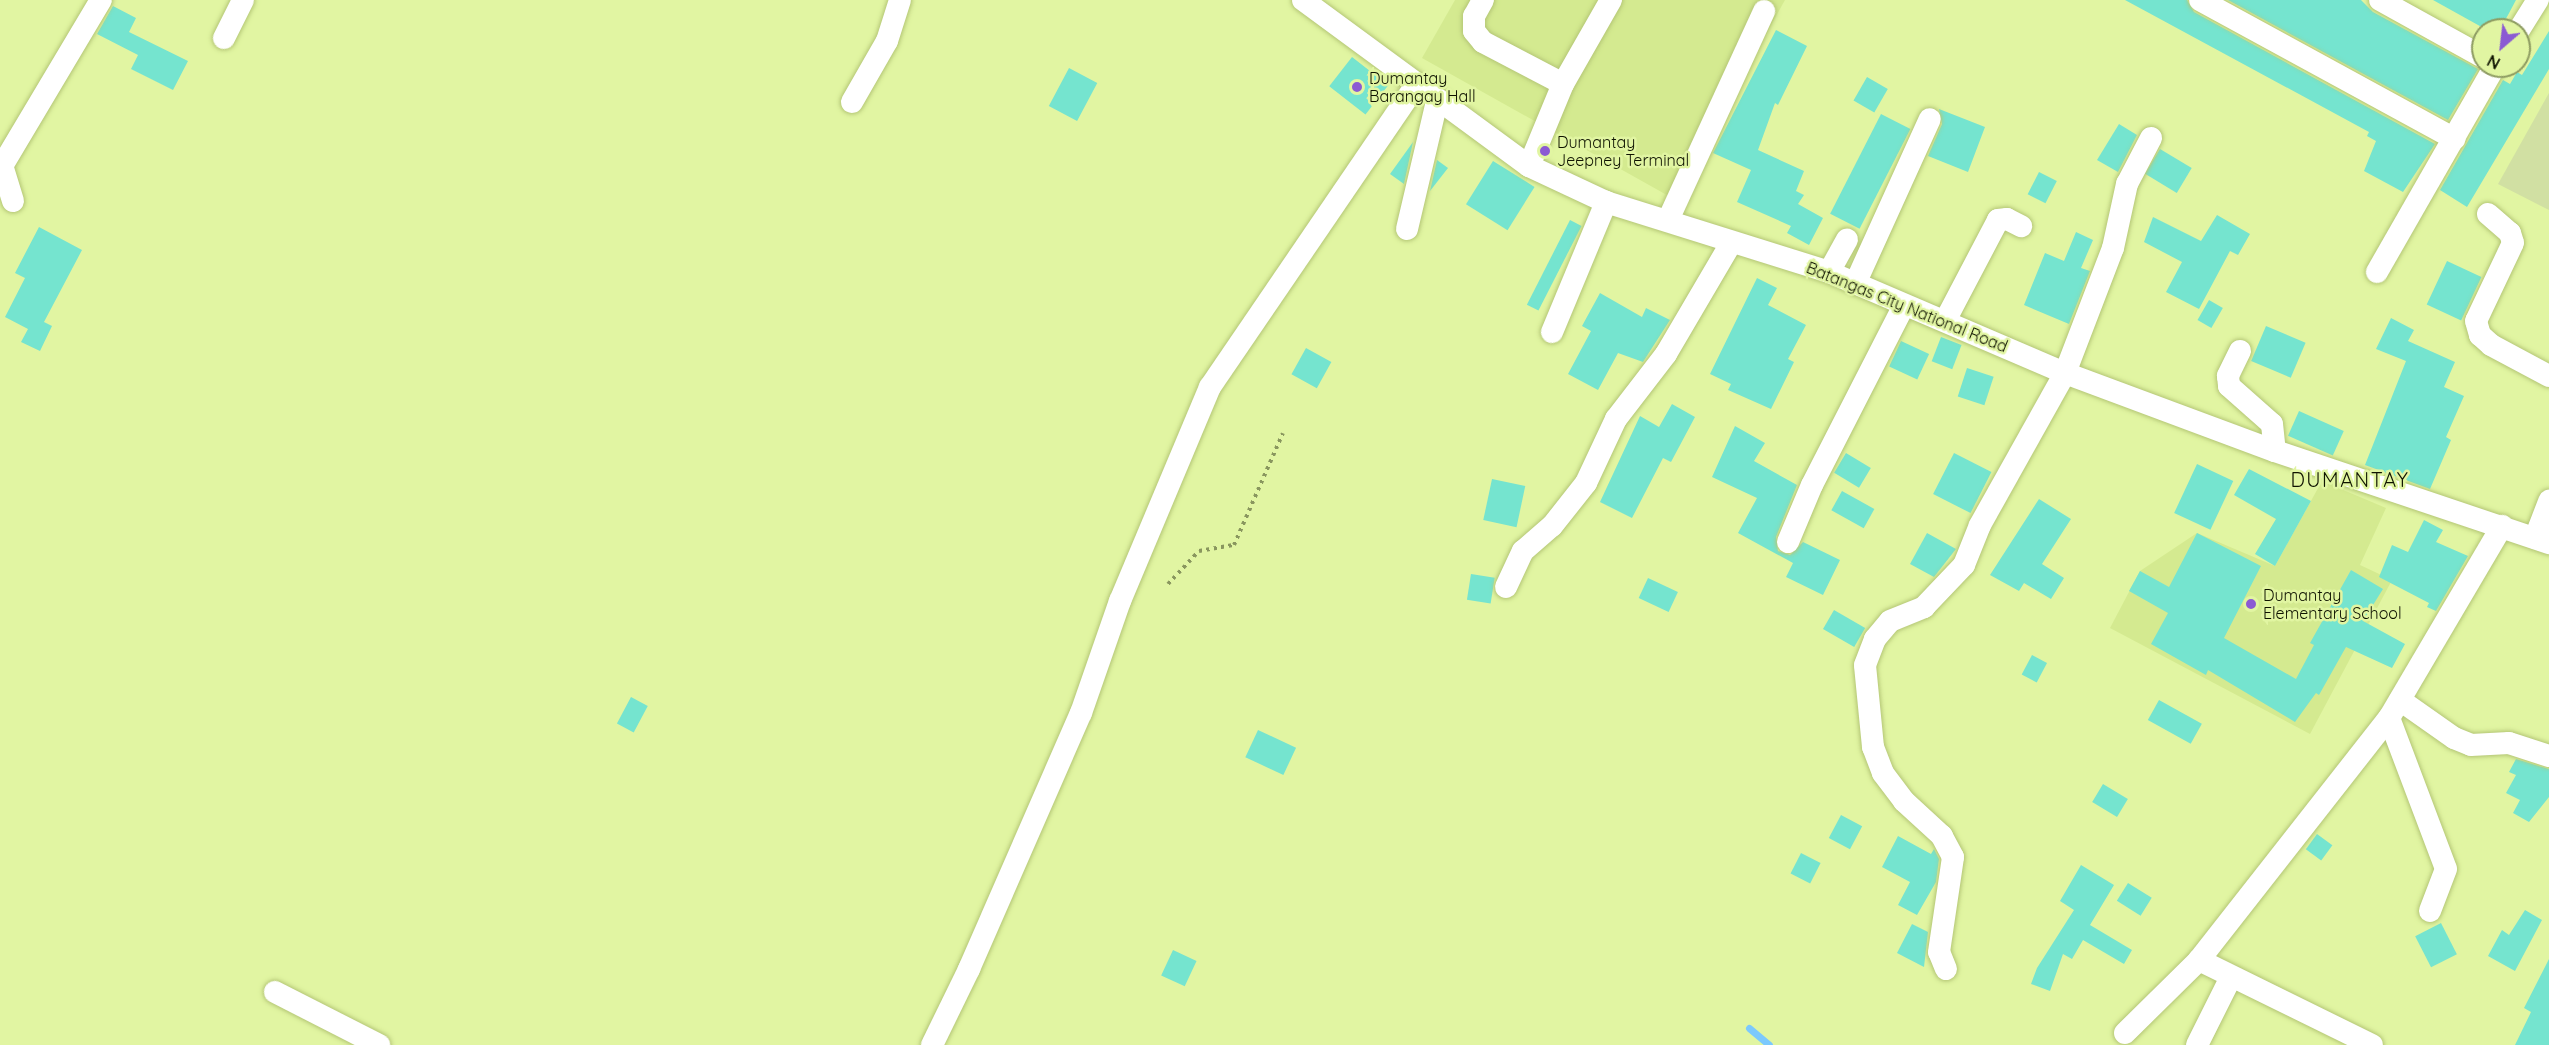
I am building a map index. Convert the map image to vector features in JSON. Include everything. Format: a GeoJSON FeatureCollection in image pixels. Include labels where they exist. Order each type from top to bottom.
{"type":"FeatureCollection","features":[{"type":"Feature","properties":{"kind":"street"},"geometry":{"type":"LineString","coordinates":[[13,201],[2,166],[101,0]]}},
{"type":"Feature","properties":{"kind":"street"},"geometry":{"type":"LineString","coordinates":[[224,38],[243,0]]}},
{"type":"Feature","properties":{"kind":"street"},"geometry":{"type":"LineString","coordinates":[[852,102],[887,41],[900,0]]}},
{"type":"Feature","properties":{"kind":"street","name":"Batangas City National Road"},"geometry":{"type":"LineString","coordinates":[[1303,0],[1437,101],[1529,166],[1606,202],[1829,272],[2065,373],[2275,451],[2542,540]]}},
{"type":"Feature","properties":{"kind":"street"},"geometry":{"type":"LineString","coordinates":[[1483,0],[1474,16],[1474,31],[1483,42],[1563,84]]}},
{"type":"Feature","properties":{"kind":"street"},"geometry":{"type":"LineString","coordinates":[[1529,166],[1563,84],[1611,0]]}},
{"type":"Feature","properties":{"kind":"street"},"geometry":{"type":"LineString","coordinates":[[2200,0],[2454,139]]}},
{"type":"Feature","properties":{"kind":"street"},"geometry":{"type":"LineString","coordinates":[[2380,0],[2471,50]]}},
{"type":"Feature","properties":{"kind":"street"},"geometry":{"type":"LineString","coordinates":[[2527,18],[2538,0]]}},
{"type":"Feature","properties":{"kind":"street"},"geometry":{"type":"LineString","coordinates":[[1668,220],[1764,11]]}},
{"type":"Feature","properties":{"kind":"street"},"geometry":{"type":"LineString","coordinates":[[2377,272],[2488,78]]}},
{"type":"Feature","properties":{"kind":"street"},"geometry":{"type":"LineString","coordinates":[[932,1045],[969,969],[1081,713],[1120,601],[1210,387],[1416,85]]}},
{"type":"Feature","properties":{"kind":"street"},"geometry":{"type":"LineString","coordinates":[[1407,229],[1437,101]]}},
{"type":"Feature","properties":{"kind":"street"},"geometry":{"type":"LineString","coordinates":[[1855,284],[1930,119]]}},
{"type":"Feature","properties":{"kind":"street"},"geometry":{"type":"LineString","coordinates":[[1946,969],[1939,952],[1953,857],[1942,836],[1904,801],[1883,773],[1873,747],[1865,665],[1875,639],[1890,621],[1924,607],[1964,565],[1980,525],[2065,373],[2113,248],[2127,184],[2151,138]]}},
{"type":"Feature","properties":{"kind":"street"},"geometry":{"type":"LineString","coordinates":[[1552,332],[1606,202]]}},
{"type":"Feature","properties":{"kind":"street"},"geometry":{"type":"LineString","coordinates":[[2487,214],[2510,233],[2512,243],[2476,321],[2480,335],[2491,345],[2549,376]]}},
{"type":"Feature","properties":{"kind":"street"},"geometry":{"type":"LineString","coordinates":[[1945,321],[1998,220],[2007,219],[2021,226]]}},
{"type":"Feature","properties":{"kind":"street"},"geometry":{"type":"LineString","coordinates":[[1829,272],[1847,240]]}},
{"type":"Feature","properties":{"kind":"street"},"geometry":{"type":"LineString","coordinates":[[1506,587],[1523,551],[1552,526],[1586,483],[1616,418],[1666,354],[1731,243]]}},
{"type":"Feature","properties":{"kind":"street"},"geometry":{"type":"LineString","coordinates":[[1788,542],[1812,485],[1904,305]]}},
{"type":"Feature","properties":{"kind":"street"},"geometry":{"type":"LineString","coordinates":[[2240,351],[2228,376],[2229,386],[2272,424],[2275,451]]}},
{"type":"Feature","properties":{"kind":"street"},"geometry":{"type":"LineString","coordinates":[[2542,540],[2549,501]]}},
{"type":"Feature","properties":{"kind":"street"},"geometry":{"type":"LineString","coordinates":[[2125,1033],[2199,960],[2394,709],[2502,526]]}},
{"type":"Feature","properties":{"kind":"street"},"geometry":{"type":"LineString","coordinates":[[2394,709],[2471,745],[2509,743],[2549,756]]}},
{"type":"Feature","properties":{"kind":"street"},"geometry":{"type":"LineString","coordinates":[[2394,709],[2446,869],[2430,911]]}},
{"type":"Feature","properties":{"kind":"street"},"geometry":{"type":"LineString","coordinates":[[2199,960],[2372,1045]]}},
{"type":"Feature","properties":{"kind":"street"},"geometry":{"type":"LineString","coordinates":[[2197,1045],[2231,977]]}},
{"type":"Feature","properties":{"kind":"street"},"geometry":{"type":"LineString","coordinates":[[275,992],[378,1045]]}},
{"type":"Feature","properties":{"kind":"path"},"geometry":{"type":"LineString","coordinates":[[1168,584],[1199,551],[1234,545],[1283,433]]}},
{"type":"Feature","properties":{"kind":"shaded area"},"geometry":{"type":"Polygon","coordinates":[[[1455,0],[1785,0],[1674,199],[1422,58],[1455,0]]]}},
{"type":"Feature","properties":{"kind":"shaded area"},"geometry":{"type":"Polygon","coordinates":[[[2549,93],[2549,210],[2498,184],[2549,93]]]}},
{"type":"Feature","properties":{"kind":"shaded area","name":"Dumantay Elementary School"},"geometry":{"type":"Polygon","coordinates":[[[2322,481],[2386,508],[2360,565],[2392,580],[2310,734],[2110,628],[2140,571],[2197,533],[2275,566],[2322,481]]]}},
{"type":"Feature","properties":{"kind":"building"},"geometry":{"type":"Polygon","coordinates":[[[2125,0],[2187,0],[2194,12],[2435,144],[2403,192],[2364,171],[2376,141],[2367,136],[2369,132],[2125,0]]]}},
{"type":"Feature","properties":{"kind":"building"},"geometry":{"type":"Polygon","coordinates":[[[2228,0],[2361,0],[2373,12],[2471,65],[2473,78],[2448,120],[2228,0]]]}},
{"type":"Feature","properties":{"kind":"building"},"geometry":{"type":"Polygon","coordinates":[[[2433,0],[2516,0],[2506,18],[2471,18],[2471,21],[2433,0]]]}},
{"type":"Feature","properties":{"kind":"building"},"geometry":{"type":"Polygon","coordinates":[[[113,6],[136,18],[129,32],[188,61],[173,90],[131,69],[138,55],[97,34],[113,6]]]}},
{"type":"Feature","properties":{"kind":"building"},"geometry":{"type":"Polygon","coordinates":[[[1776,30],[1807,46],[1778,105],[1775,103],[1758,150],[1804,171],[1796,191],[1804,195],[1798,204],[1823,218],[1809,245],[1787,233],[1791,226],[1737,202],[1751,170],[1713,153],[1776,30]]]}},
{"type":"Feature","properties":{"kind":"building"},"geometry":{"type":"Polygon","coordinates":[[[2549,31],[2549,69],[2467,207],[2440,190],[2503,80],[2510,84],[2514,78],[2531,78],[2531,60],[2549,31]]]}},
{"type":"Feature","properties":{"kind":"building"},"geometry":{"type":"Polygon","coordinates":[[[1352,57],[1388,85],[1365,114],[1329,86],[1352,57]]]}},
{"type":"Feature","properties":{"kind":"building"},"geometry":{"type":"Polygon","coordinates":[[[1069,68],[1097,83],[1077,121],[1049,106],[1069,68]]]}},
{"type":"Feature","properties":{"kind":"building"},"geometry":{"type":"Polygon","coordinates":[[[1867,77],[1888,89],[1874,112],[1854,100],[1867,77]]]}},
{"type":"Feature","properties":{"kind":"building"},"geometry":{"type":"Polygon","coordinates":[[[1939,109],[1985,127],[1968,172],[1928,156],[1942,124],[1939,109]]]}},
{"type":"Feature","properties":{"kind":"building"},"geometry":{"type":"Polygon","coordinates":[[[1881,114],[1910,129],[1860,229],[1830,214],[1881,114]]]}},
{"type":"Feature","properties":{"kind":"building"},"geometry":{"type":"Polygon","coordinates":[[[2119,124],[2137,135],[2118,172],[2097,160],[2119,124]]]}},
{"type":"Feature","properties":{"kind":"building"},"geometry":{"type":"Polygon","coordinates":[[[1413,142],[1404,184],[1390,174],[1413,142]]]}},
{"type":"Feature","properties":{"kind":"building"},"geometry":{"type":"Polygon","coordinates":[[[2160,149],[2192,168],[2177,193],[2145,174],[2160,149]]]}},
{"type":"Feature","properties":{"kind":"building"},"geometry":{"type":"Polygon","coordinates":[[[1437,160],[1448,168],[1430,191],[1437,160]]]}},
{"type":"Feature","properties":{"kind":"building"},"geometry":{"type":"Polygon","coordinates":[[[1493,161],[1535,187],[1508,230],[1466,204],[1493,161]]]}},
{"type":"Feature","properties":{"kind":"building"},"geometry":{"type":"Polygon","coordinates":[[[2039,172],[2057,181],[2045,203],[2028,194],[2039,172]]]}},
{"type":"Feature","properties":{"kind":"building"},"geometry":{"type":"Polygon","coordinates":[[[2217,215],[2250,234],[2238,255],[2230,251],[2199,309],[2166,292],[2182,262],[2144,242],[2153,217],[2201,241],[2217,215]]]}},
{"type":"Feature","properties":{"kind":"building"},"geometry":{"type":"Polygon","coordinates":[[[1570,220],[1582,226],[1538,311],[1527,305],[1570,220]]]}},
{"type":"Feature","properties":{"kind":"building"},"geometry":{"type":"Polygon","coordinates":[[[39,227],[82,250],[44,322],[52,326],[40,351],[21,342],[28,329],[5,317],[25,278],[15,273],[39,227]]]}},
{"type":"Feature","properties":{"kind":"building"},"geometry":{"type":"Polygon","coordinates":[[[2076,232],[2093,240],[2081,268],[2090,271],[2069,324],[2024,305],[2045,253],[2064,261],[2076,232]]]}},
{"type":"Feature","properties":{"kind":"building"},"geometry":{"type":"Polygon","coordinates":[[[2447,261],[2481,277],[2461,321],[2427,305],[2447,261]]]}},
{"type":"Feature","properties":{"kind":"building"},"geometry":{"type":"Polygon","coordinates":[[[1757,278],[1777,288],[1768,305],[1806,325],[1788,359],[1794,362],[1771,409],[1728,390],[1731,384],[1710,374],[1757,278]]]}},
{"type":"Feature","properties":{"kind":"building"},"geometry":{"type":"Polygon","coordinates":[[[1600,293],[1642,317],[1646,308],[1670,320],[1643,362],[1618,353],[1598,390],[1568,374],[1591,331],[1582,326],[1600,293]]]}},
{"type":"Feature","properties":{"kind":"building"},"geometry":{"type":"Polygon","coordinates":[[[2209,300],[2223,308],[2211,328],[2198,320],[2209,300]]]}},
{"type":"Feature","properties":{"kind":"building"},"geometry":{"type":"Polygon","coordinates":[[[2391,318],[2414,330],[2408,341],[2455,362],[2444,387],[2464,396],[2446,437],[2451,440],[2430,489],[2365,465],[2406,361],[2376,349],[2391,318]]]}},
{"type":"Feature","properties":{"kind":"building"},"geometry":{"type":"Polygon","coordinates":[[[2266,326],[2306,343],[2291,378],[2251,361],[2266,326]]]}},
{"type":"Feature","properties":{"kind":"building"},"geometry":{"type":"Polygon","coordinates":[[[1941,337],[1962,345],[1952,369],[1932,361],[1941,337]]]}},
{"type":"Feature","properties":{"kind":"building"},"geometry":{"type":"Polygon","coordinates":[[[1901,341],[1929,354],[1917,379],[1889,366],[1901,341]]]}},
{"type":"Feature","properties":{"kind":"building"},"geometry":{"type":"Polygon","coordinates":[[[1306,348],[1331,362],[1317,388],[1291,374],[1306,348]]]}},
{"type":"Feature","properties":{"kind":"building"},"geometry":{"type":"Polygon","coordinates":[[[1967,368],[1994,377],[1984,405],[1958,397],[1967,368]]]}},
{"type":"Feature","properties":{"kind":"building"},"geometry":{"type":"Polygon","coordinates":[[[1672,404],[1695,417],[1671,462],[1663,458],[1632,518],[1600,502],[1640,416],[1659,427],[1672,404]]]}},
{"type":"Feature","properties":{"kind":"building"},"geometry":{"type":"Polygon","coordinates":[[[2299,411],[2344,431],[2333,456],[2288,436],[2299,411]]]}},
{"type":"Feature","properties":{"kind":"building"},"geometry":{"type":"Polygon","coordinates":[[[1735,426],[1765,443],[1754,461],[1797,485],[1776,537],[1778,551],[1790,555],[1803,542],[1840,560],[1823,595],[1786,577],[1793,563],[1738,533],[1757,498],[1712,477],[1735,426]]]}},
{"type":"Feature","properties":{"kind":"building"},"geometry":{"type":"Polygon","coordinates":[[[1846,453],[1871,468],[1859,488],[1834,473],[1846,453]]]}},
{"type":"Feature","properties":{"kind":"building"},"geometry":{"type":"Polygon","coordinates":[[[1954,453],[1991,472],[1971,513],[1933,494],[1954,453]]]}},
{"type":"Feature","properties":{"kind":"building"},"geometry":{"type":"Polygon","coordinates":[[[2197,464],[2233,481],[2210,530],[2174,513],[2197,464]]]}},
{"type":"Feature","properties":{"kind":"building"},"geometry":{"type":"Polygon","coordinates":[[[2249,469],[2311,501],[2275,566],[2255,554],[2276,519],[2234,495],[2249,469]]]}},
{"type":"Feature","properties":{"kind":"building"},"geometry":{"type":"Polygon","coordinates":[[[1492,479],[1525,486],[1517,527],[1483,520],[1492,479]]]}},
{"type":"Feature","properties":{"kind":"building"},"geometry":{"type":"Polygon","coordinates":[[[1842,491],[1874,509],[1864,528],[1831,510],[1842,491]]]}},
{"type":"Feature","properties":{"kind":"building"},"geometry":{"type":"Polygon","coordinates":[[[2039,499],[2071,519],[2042,564],[2064,578],[2051,599],[2024,583],[2019,591],[1990,575],[2039,499]]]}},
{"type":"Feature","properties":{"kind":"building"},"geometry":{"type":"Polygon","coordinates":[[[2424,520],[2443,530],[2436,542],[2468,556],[2436,611],[2427,607],[2429,603],[2379,577],[2392,545],[2408,552],[2424,520]]]}},
{"type":"Feature","properties":{"kind":"building"},"geometry":{"type":"Polygon","coordinates":[[[1927,533],[1956,549],[1934,577],[1910,564],[1927,533]]]}},
{"type":"Feature","properties":{"kind":"building"},"geometry":{"type":"Polygon","coordinates":[[[2197,533],[2261,566],[2224,638],[2296,679],[2314,645],[2310,643],[2351,570],[2383,589],[2363,621],[2405,644],[2392,668],[2346,647],[2319,695],[2316,693],[2295,722],[2208,670],[2206,675],[2151,644],[2168,613],[2129,591],[2140,571],[2169,587],[2197,533]]]}},
{"type":"Feature","properties":{"kind":"building"},"geometry":{"type":"Polygon","coordinates":[[[1471,574],[1495,578],[1491,603],[1467,600],[1471,574]]]}},
{"type":"Feature","properties":{"kind":"building"},"geometry":{"type":"Polygon","coordinates":[[[1648,578],[1678,592],[1669,612],[1639,598],[1648,578]]]}},
{"type":"Feature","properties":{"kind":"building"},"geometry":{"type":"Polygon","coordinates":[[[1834,610],[1865,628],[1854,647],[1823,629],[1834,610]]]}},
{"type":"Feature","properties":{"kind":"building"},"geometry":{"type":"Polygon","coordinates":[[[2032,655],[2047,663],[2037,682],[2022,674],[2032,655]]]}},
{"type":"Feature","properties":{"kind":"building"},"geometry":{"type":"Polygon","coordinates":[[[631,697],[648,706],[634,732],[617,723],[631,697]]]}},
{"type":"Feature","properties":{"kind":"building"},"geometry":{"type":"Polygon","coordinates":[[[2159,700],[2202,724],[2191,744],[2148,720],[2159,700]]]}},
{"type":"Feature","properties":{"kind":"building"},"geometry":{"type":"Polygon","coordinates":[[[1258,730],[1296,748],[1283,775],[1245,757],[1258,730]]]}},
{"type":"Feature","properties":{"kind":"building"},"geometry":{"type":"Polygon","coordinates":[[[2516,759],[2549,769],[2549,797],[2529,822],[2513,813],[2520,800],[2506,793],[2516,775],[2509,772],[2516,759]]]}},
{"type":"Feature","properties":{"kind":"building"},"geometry":{"type":"Polygon","coordinates":[[[2103,784],[2128,799],[2117,817],[2092,802],[2103,784]]]}},
{"type":"Feature","properties":{"kind":"building"},"geometry":{"type":"Polygon","coordinates":[[[1841,815],[1862,826],[1850,849],[1829,838],[1841,815]]]}},
{"type":"Feature","properties":{"kind":"building"},"geometry":{"type":"Polygon","coordinates":[[[2317,834],[2332,845],[2321,861],[2306,849],[2317,834]]]}},
{"type":"Feature","properties":{"kind":"building"},"geometry":{"type":"Polygon","coordinates":[[[1898,836],[1931,854],[1934,849],[1939,859],[1936,882],[1917,915],[1898,905],[1910,882],[1882,867],[1898,836]]]}},
{"type":"Feature","properties":{"kind":"building"},"geometry":{"type":"Polygon","coordinates":[[[1801,853],[1821,863],[1810,883],[1791,873],[1801,853]]]}},
{"type":"Feature","properties":{"kind":"building"},"geometry":{"type":"Polygon","coordinates":[[[2081,865],[2114,885],[2090,925],[2132,950],[2124,964],[2083,940],[2072,959],[2063,954],[2050,991],[2031,984],[2037,968],[2074,910],[2060,901],[2081,865]]]}},
{"type":"Feature","properties":{"kind":"building"},"geometry":{"type":"Polygon","coordinates":[[[2128,883],[2152,898],[2141,916],[2117,901],[2128,883]]]}},
{"type":"Feature","properties":{"kind":"building"},"geometry":{"type":"Polygon","coordinates":[[[2525,910],[2542,920],[2515,971],[2488,956],[2502,930],[2509,935],[2525,910]]]}},
{"type":"Feature","properties":{"kind":"building"},"geometry":{"type":"Polygon","coordinates":[[[2441,923],[2457,954],[2431,967],[2415,936],[2441,923]]]}},
{"type":"Feature","properties":{"kind":"building"},"geometry":{"type":"Polygon","coordinates":[[[1912,924],[1928,932],[1924,967],[1897,953],[1912,924]]]}},
{"type":"Feature","properties":{"kind":"building"},"geometry":{"type":"Polygon","coordinates":[[[1173,950],[1197,961],[1185,986],[1161,975],[1173,950]]]}},
{"type":"Feature","properties":{"kind":"building"},"geometry":{"type":"Polygon","coordinates":[[[2549,959],[2549,1045],[2515,1045],[2531,1012],[2524,1008],[2549,959]]]}},
{"type":"Feature","properties":{"kind":"waterway"},"geometry":{"type":"LineString","coordinates":[[1749,1028],[1769,1045]]}},
{"type":"Feature","properties":{"kind":"place","name":"Dumantay Barangay Hall"},"geometry":{"type":"Point","coordinates":[1357,87]}},
{"type":"Feature","properties":{"kind":"place","name":"Dumantay Jeepney Terminal"},"geometry":{"type":"Point","coordinates":[1545,151]}},
{"type":"Feature","properties":{"kind":"place","name":"Dumantay Elementary School"},"geometry":{"type":"Point","coordinates":[2251,604]}},
{"type":"Feature","properties":{"kind":"district","name":"DUMANTAY"},"geometry":{"type":"Point","coordinates":[2350,479]}}]}
